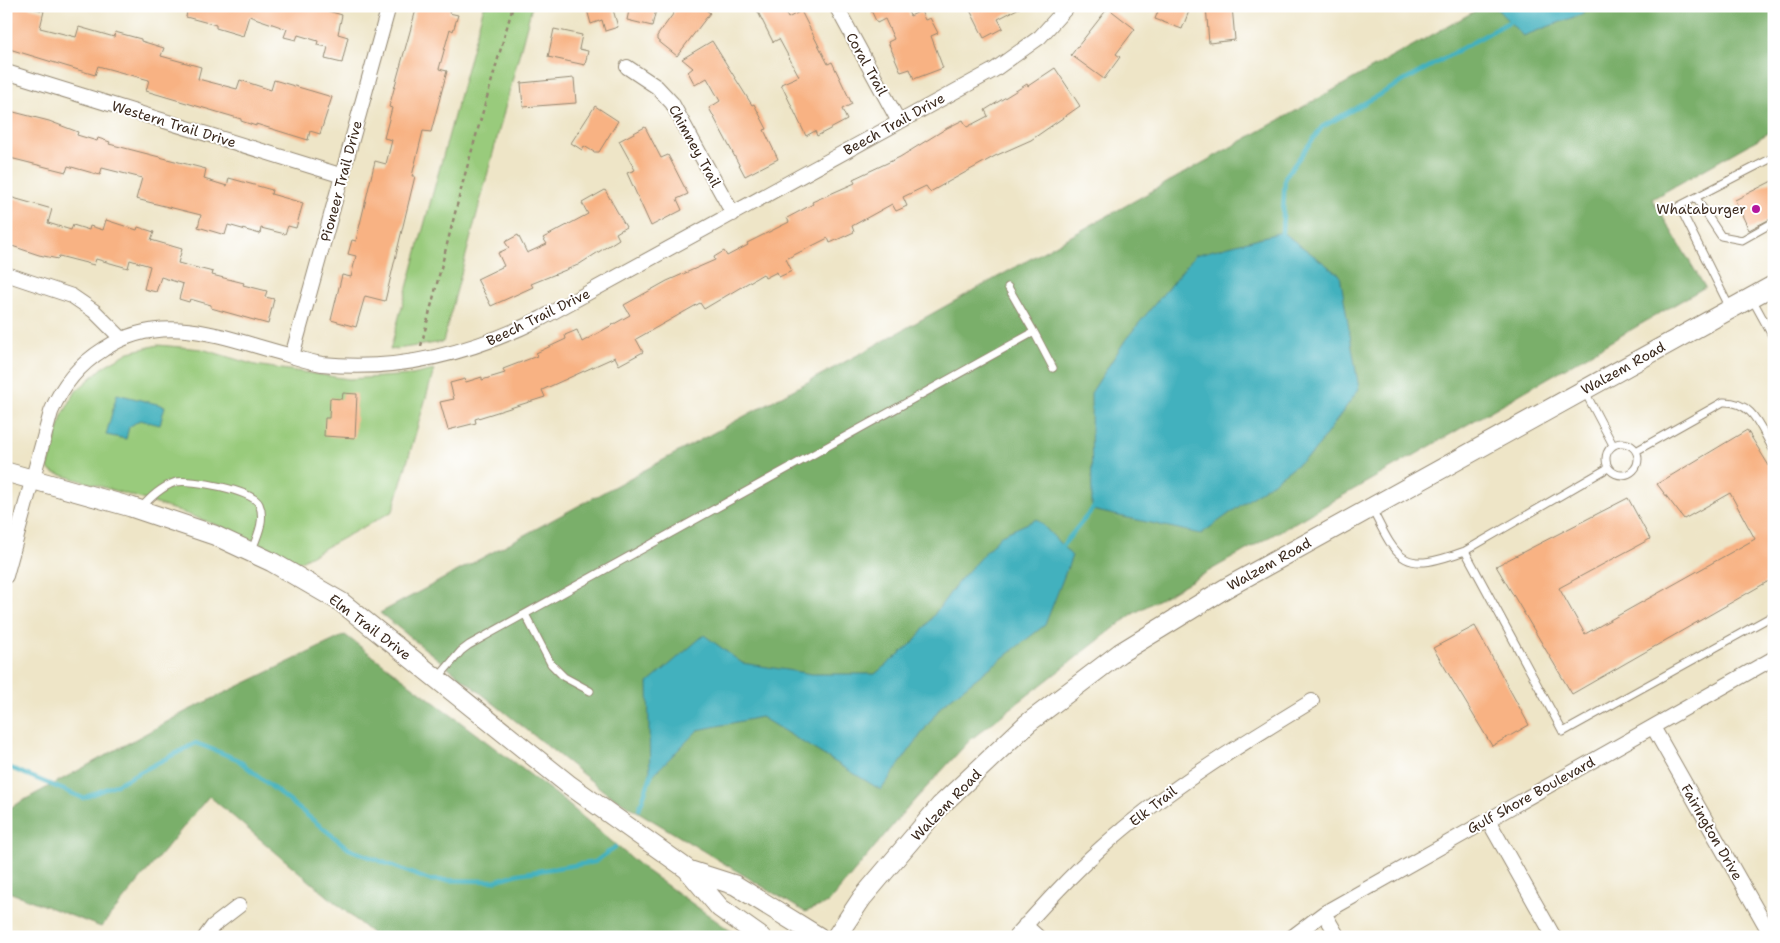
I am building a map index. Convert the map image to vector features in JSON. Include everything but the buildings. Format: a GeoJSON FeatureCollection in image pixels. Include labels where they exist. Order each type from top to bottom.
{"type":"FeatureCollection","features":[{"type":"Feature","properties":{"kind":"main road","name":"Walzem Road"},"geometry":{"type":"LineString","coordinates":[[836,937],[862,898],[940,806],[1028,723],[1120,653],[1226,588],[1774,285]]}},
{"type":"Feature","properties":{"kind":"main road","name":"Elm Trail Drive"},"geometry":{"type":"LineString","coordinates":[[6,472],[139,510],[214,535],[251,552],[341,602],[568,784],[687,869],[720,908],[761,937]]}},
{"type":"Feature","properties":{"kind":"main road","name":"Elm Trail Drive"},"geometry":{"type":"LineString","coordinates":[[687,869],[735,885],[819,937]]}},
{"type":"Feature","properties":{"kind":"street","name":"Pioneer Trail Drive"},"geometry":{"type":"LineString","coordinates":[[292,356],[389,6]]}},
{"type":"Feature","properties":{"kind":"street","name":"Coral Trail"},"geometry":{"type":"LineString","coordinates":[[836,6],[899,122]]}},
{"type":"Feature","properties":{"kind":"street","name":"Beech Trail Drive"},"geometry":{"type":"LineString","coordinates":[[6,576],[56,399],[72,376],[91,357],[121,338],[138,332],[192,329],[321,364],[361,365],[418,360],[482,345],[520,329],[1018,55],[1055,12],[1068,6]]}},
{"type":"Feature","properties":{"kind":"street","name":"Chimney Trail"},"geometry":{"type":"LineString","coordinates":[[627,67],[657,87],[672,103],[732,214]]}},
{"type":"Feature","properties":{"kind":"street","name":"Western Trail Drive"},"geometry":{"type":"LineString","coordinates":[[6,72],[343,176]]}},
{"type":"Feature","properties":{"kind":"street"},"geometry":{"type":"LineString","coordinates":[[6,274],[72,296],[94,311],[121,338]]}},
{"type":"Feature","properties":{"kind":"street","name":"Gulf Shore Boulevard"},"geometry":{"type":"LineString","coordinates":[[1292,937],[1324,913],[1774,658]]}},
{"type":"Feature","properties":{"kind":"street","name":"Elk Trail"},"geometry":{"type":"LineString","coordinates":[[1015,937],[1059,888],[1139,816],[1225,754],[1312,701]]}},
{"type":"Feature","properties":{"kind":"street","name":"Fairington Drive"},"geometry":{"type":"LineString","coordinates":[[1652,727],[1772,937]]}},
{"type":"Feature","properties":{"kind":"street"},"geometry":{"type":"LineString","coordinates":[[1488,820],[1554,937]]}},
{"type":"Feature","properties":{"kind":"street"},"geometry":{"type":"LineString","coordinates":[[205,937],[213,926],[239,906]]}},
{"type":"Feature","properties":{"kind":"street"},"geometry":{"type":"LineString","coordinates":[[1324,913],[1338,937]]}},
{"type":"Feature","properties":{"kind":"street"},"geometry":{"type":"LineString","coordinates":[[1025,925],[1038,937]]}},
{"type":"Feature","properties":{"kind":"lane"},"geometry":{"type":"LineString","coordinates":[[1730,309],[1679,206],[1774,157]]}},
{"type":"Feature","properties":{"kind":"lane"},"geometry":{"type":"LineString","coordinates":[[1696,198],[1721,236],[1742,240],[1774,222]]}},
{"type":"Feature","properties":{"kind":"lane"},"geometry":{"type":"LineString","coordinates":[[1008,287],[1053,368]]}},
{"type":"Feature","properties":{"kind":"lane"},"geometry":{"type":"LineString","coordinates":[[1751,297],[1774,339]]}},
{"type":"Feature","properties":{"kind":"lane"},"geometry":{"type":"LineString","coordinates":[[437,679],[461,651],[1034,332]]}},
{"type":"Feature","properties":{"kind":"lane"},"geometry":{"type":"LineString","coordinates":[[1584,390],[1613,445]]}},
{"type":"Feature","properties":{"kind":"lane"},"geometry":{"type":"LineString","coordinates":[[1636,451],[1723,402],[1737,401],[1748,408],[1774,451]]}},
{"type":"Feature","properties":{"kind":"lane"},"geometry":{"type":"LineString","coordinates":[[1628,444],[1636,451],[1638,462],[1632,472],[1627,475],[1616,475],[1608,468],[1605,458],[1613,445],[1628,444]]}},
{"type":"Feature","properties":{"kind":"lane"},"geometry":{"type":"LineString","coordinates":[[1371,508],[1390,546],[1404,560],[1421,563],[1465,551],[1608,468]]}},
{"type":"Feature","properties":{"kind":"lane"},"geometry":{"type":"LineString","coordinates":[[139,510],[153,495],[178,482],[203,483],[250,495],[258,503],[262,514],[260,529],[251,552]]}},
{"type":"Feature","properties":{"kind":"lane"},"geometry":{"type":"LineString","coordinates":[[1465,551],[1563,732],[1774,615]]}},
{"type":"Feature","properties":{"kind":"lane"},"geometry":{"type":"LineString","coordinates":[[525,614],[551,664],[564,677],[590,690]]}},
{"type":"Feature","properties":{"kind":"path"},"geometry":{"type":"LineString","coordinates":[[418,360],[464,178],[514,6]]}},
{"type":"Feature","properties":{"kind":"green space"},"geometry":{"type":"Polygon","coordinates":[[[484,6],[532,6],[443,342],[390,350],[484,6]]]}},
{"type":"Feature","properties":{"kind":"green space"},"geometry":{"type":"Polygon","coordinates":[[[1484,6],[1774,6],[1774,130],[1652,199],[1705,287],[1413,456],[1131,615],[970,740],[903,813],[828,903],[805,912],[605,792],[380,613],[865,351],[1484,6]]]}},
{"type":"Feature","properties":{"kind":"green space"},"geometry":{"type":"Polygon","coordinates":[[[158,345],[202,349],[255,365],[349,379],[412,375],[434,370],[393,511],[299,562],[269,547],[208,522],[146,500],[51,472],[48,468],[62,416],[76,391],[106,365],[129,352],[158,345]]]}},
{"type":"Feature","properties":{"kind":"green space"},"geometry":{"type":"Polygon","coordinates":[[[345,635],[557,795],[644,869],[739,937],[376,937],[209,796],[101,927],[6,891],[6,810],[185,712],[345,635]]]}},
{"type":"Feature","properties":{"kind":"water"},"geometry":{"type":"Polygon","coordinates":[[[1494,6],[1588,6],[1582,14],[1523,36],[1494,6]]]}},
{"type":"Feature","properties":{"kind":"water"},"geometry":{"type":"Polygon","coordinates":[[[1282,232],[1340,275],[1359,389],[1313,453],[1201,534],[1092,510],[1091,393],[1126,339],[1195,255],[1282,232]]]}},
{"type":"Feature","properties":{"kind":"water"},"geometry":{"type":"Polygon","coordinates":[[[117,394],[165,406],[160,425],[140,420],[129,427],[126,439],[106,435],[117,394]]]}},
{"type":"Feature","properties":{"kind":"water"},"geometry":{"type":"Polygon","coordinates":[[[1037,519],[1072,556],[1045,625],[942,705],[881,790],[761,717],[698,730],[650,778],[648,683],[704,635],[742,663],[812,674],[875,674],[914,642],[958,582],[1001,535],[1037,519]]]}},
{"type":"Feature","properties":{"kind":"waterway"},"geometry":{"type":"LineString","coordinates":[[1280,236],[1282,232],[1285,177],[1322,127],[1514,19]]}},
{"type":"Feature","properties":{"kind":"waterway"},"geometry":{"type":"LineString","coordinates":[[1059,550],[1095,506]]}},
{"type":"Feature","properties":{"kind":"waterway"},"geometry":{"type":"LineString","coordinates":[[6,766],[83,798],[115,785],[196,743],[237,759],[349,849],[429,880],[494,881],[518,874],[595,862],[615,847]]}},
{"type":"Feature","properties":{"kind":"waterway"},"geometry":{"type":"LineString","coordinates":[[639,809],[652,773]]}},
{"type":"Feature","properties":{"kind":"place","name":"Whataburger"},"geometry":{"type":"Point","coordinates":[1756,209]}}]}
